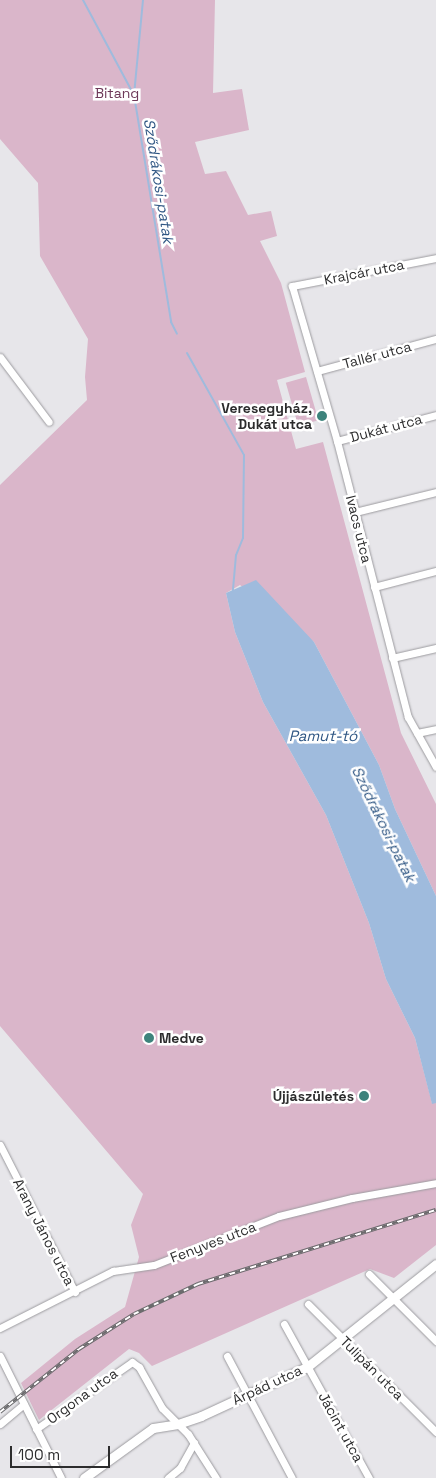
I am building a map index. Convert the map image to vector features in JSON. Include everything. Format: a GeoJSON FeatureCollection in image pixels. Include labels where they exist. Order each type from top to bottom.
{"type":"FeatureCollection","features":[{"type":"Feature","properties":{"kind":"street","name":"Krajcár utca"},"geometry":{"type":"LineString","coordinates":[[292,286],[436,258]]}},
{"type":"Feature","properties":{"kind":"street","name":"Ivacs utca"},"geometry":{"type":"LineString","coordinates":[[292,286],[337,441],[408,717],[436,767]]}},
{"type":"Feature","properties":{"kind":"street","name":"Tallér utca"},"geometry":{"type":"LineString","coordinates":[[317,371],[436,339]]}},
{"type":"Feature","properties":{"kind":"street"},"geometry":{"type":"LineString","coordinates":[[0,357],[49,422]]}},
{"type":"Feature","properties":{"kind":"street","name":"Dukát utca"},"geometry":{"type":"LineString","coordinates":[[337,441],[436,415]]}},
{"type":"Feature","properties":{"kind":"street"},"geometry":{"type":"LineString","coordinates":[[355,512],[436,492]]}},
{"type":"Feature","properties":{"kind":"street"},"geometry":{"type":"LineString","coordinates":[[374,587],[436,571]]}},
{"type":"Feature","properties":{"kind":"street"},"geometry":{"type":"LineString","coordinates":[[392,658],[436,648]]}},
{"type":"Feature","properties":{"kind":"street"},"geometry":{"type":"LineString","coordinates":[[417,734],[436,728]]}},
{"type":"Feature","properties":{"kind":"street","name":"Arany János utca"},"geometry":{"type":"LineString","coordinates":[[0,1145],[75,1292]]}},
{"type":"Feature","properties":{"kind":"street","name":"Fenyves utca"},"geometry":{"type":"LineString","coordinates":[[0,1328],[75,1292],[113,1271],[177,1257],[279,1216],[352,1198],[436,1183]]}},
{"type":"Feature","properties":{"kind":"street","name":"Árpád utca"},"geometry":{"type":"LineString","coordinates":[[84,1478],[153,1428],[178,1424],[307,1367],[436,1264]]}},
{"type":"Feature","properties":{"kind":"street"},"geometry":{"type":"LineString","coordinates":[[369,1274],[436,1341]]}},
{"type":"Feature","properties":{"kind":"street","name":"Tulipán utca"},"geometry":{"type":"LineString","coordinates":[[308,1304],[436,1432]]}},
{"type":"Feature","properties":{"kind":"street","name":"Jácint utca"},"geometry":{"type":"LineString","coordinates":[[284,1324],[369,1478]]}},
{"type":"Feature","properties":{"kind":"street"},"geometry":{"type":"LineString","coordinates":[[0,1356],[62,1478]]}},
{"type":"Feature","properties":{"kind":"street"},"geometry":{"type":"LineString","coordinates":[[227,1356],[292,1478]]}},
{"type":"Feature","properties":{"kind":"street","name":"Orgona utca"},"geometry":{"type":"LineString","coordinates":[[36,1429],[132,1362],[139,1366],[162,1408],[194,1443],[210,1474],[216,1478]]}},
{"type":"Feature","properties":{"kind":"street"},"geometry":{"type":"LineString","coordinates":[[0,1424],[24,1404]]}},
{"type":"Feature","properties":{"kind":"street"},"geometry":{"type":"LineString","coordinates":[[168,1478],[180,1468],[194,1443]]}},
{"type":"Feature","properties":{"kind":"green space","name":"Bitang"},"geometry":{"type":"Polygon","coordinates":[[[0,0],[215,0],[213,93],[242,89],[249,130],[195,142],[205,174],[226,171],[248,215],[271,211],[277,236],[260,241],[281,283],[305,372],[277,380],[296,449],[323,442],[401,733],[436,804],[436,896],[395,809],[379,765],[314,642],[240,585],[226,593],[235,632],[263,702],[326,815],[369,923],[386,979],[415,1038],[432,1103],[436,1103],[436,1245],[394,1278],[370,1269],[152,1366],[139,1353],[129,1349],[39,1420],[21,1383],[75,1339],[125,1307],[139,1257],[131,1225],[143,1194],[0,1026],[0,485],[87,400],[85,377],[88,339],[40,256],[38,183],[0,139],[0,0]]]}},
{"type":"Feature","properties":{"kind":"green space"},"geometry":{"type":"Polygon","coordinates":[[[306,377],[318,420],[298,426],[286,383],[306,377]]]}},
{"type":"Feature","properties":{"kind":"water","name":"Pamut-tó"},"geometry":{"type":"Polygon","coordinates":[[[256,580],[314,642],[379,765],[395,809],[436,896],[436,1103],[432,1104],[415,1038],[386,979],[369,923],[326,815],[263,702],[235,632],[226,593],[256,580]]]}},
{"type":"Feature","properties":{"kind":"waterway"},"geometry":{"type":"LineString","coordinates":[[83,0],[134,95]]}},
{"type":"Feature","properties":{"kind":"waterway","name":"Sződrákosi-patak"},"geometry":{"type":"LineString","coordinates":[[143,0],[134,95],[171,322],[177,334]]}},
{"type":"Feature","properties":{"kind":"waterway","name":"Sződrákosi-patak"},"geometry":{"type":"LineString","coordinates":[[187,353],[244,455],[243,538],[236,555],[233,592]]}},
{"type":"Feature","properties":{"kind":"railway"},"geometry":{"type":"LineString","coordinates":[[0,1412],[79,1349],[134,1314],[198,1284],[436,1210]]}},
{"type":"Feature","properties":{"kind":"place","name":"Veresegyház, Dukát utca"},"geometry":{"type":"Point","coordinates":[322,416]}},
{"type":"Feature","properties":{"kind":"place","name":"Medve"},"geometry":{"type":"Point","coordinates":[149,1038]}},
{"type":"Feature","properties":{"kind":"place","name":"Újjászületés"},"geometry":{"type":"Point","coordinates":[364,1096]}}]}
